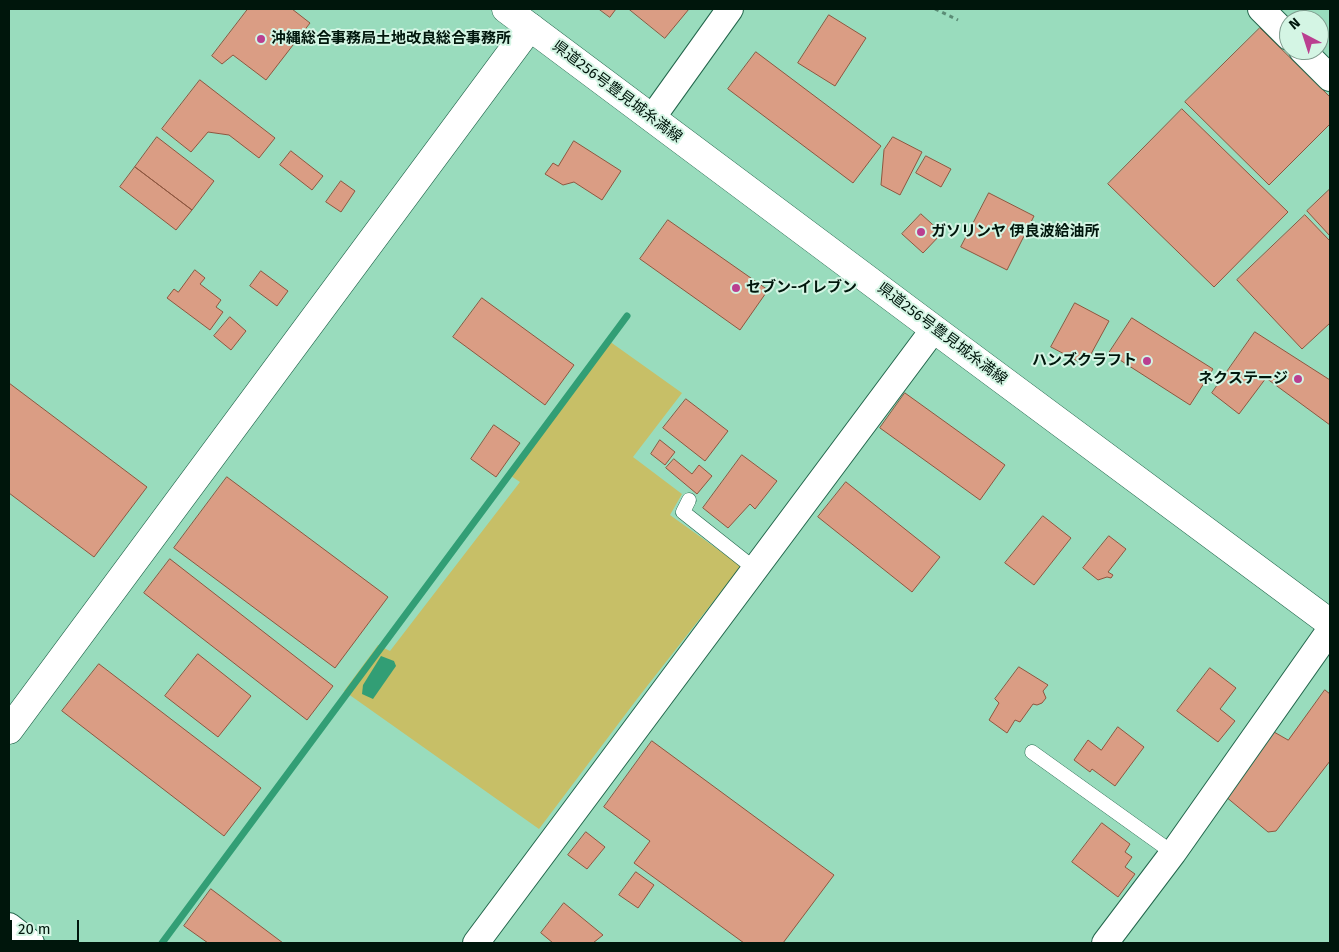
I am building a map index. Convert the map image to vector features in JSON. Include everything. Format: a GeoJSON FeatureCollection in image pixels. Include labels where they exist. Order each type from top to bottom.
{"type":"FeatureCollection","features":[{"type":"Feature","properties":{"kind":"main road","name":"県道256号豊見城糸満線"},"geometry":{"type":"LineString","coordinates":[[506,9],[1330,622]]}},
{"type":"Feature","properties":{"kind":"main road"},"geometry":{"type":"LineString","coordinates":[[9,730],[530,27]]}},
{"type":"Feature","properties":{"kind":"street"},"geometry":{"type":"LineString","coordinates":[[652,118],[730,9]]}},
{"type":"Feature","properties":{"kind":"street"},"geometry":{"type":"LineString","coordinates":[[1261,9],[1279,27]]}},
{"type":"Feature","properties":{"kind":"street"},"geometry":{"type":"LineString","coordinates":[[1312,60],[1330,78]]}},
{"type":"Feature","properties":{"kind":"street"},"geometry":{"type":"LineString","coordinates":[[476,943],[934,329]]}},
{"type":"Feature","properties":{"kind":"street"},"geometry":{"type":"LineString","coordinates":[[1105,943],[1173,852],[1330,630]]}},
{"type":"Feature","properties":{"kind":"street"},"geometry":{"type":"LineString","coordinates":[[9,926],[31,943]]}},
{"type":"Feature","properties":{"kind":"lane"},"geometry":{"type":"LineString","coordinates":[[689,500],[683,512],[754,569]]}},
{"type":"Feature","properties":{"kind":"lane"},"geometry":{"type":"LineString","coordinates":[[1032,752],[1173,852]]}},
{"type":"Feature","properties":{"kind":"path"},"geometry":{"type":"LineString","coordinates":[[935,9],[958,20]]}},
{"type":"Feature","properties":{"kind":"shaded area"},"geometry":{"type":"Polygon","coordinates":[[[609,341],[682,393],[633,457],[682,494],[670,515],[741,566],[539,829],[344,691],[378,645],[390,651],[520,482],[511,476],[609,341]]]}},
{"type":"Feature","properties":{"kind":"shaded area"},"geometry":{"type":"Polygon","coordinates":[[[381,656],[394,661],[396,666],[373,699],[362,694],[363,685],[381,656]]]}},
{"type":"Feature","properties":{"kind":"building","name":"沖縄総合事務局土地改良総合事務所"},"geometry":{"type":"Polygon","coordinates":[[[248,9],[292,9],[310,23],[266,80],[233,55],[222,64],[212,56],[248,9]]]}},
{"type":"Feature","properties":{"kind":"building"},"geometry":{"type":"Polygon","coordinates":[[[599,9],[616,9],[610,17],[599,9]]]}},
{"type":"Feature","properties":{"kind":"building"},"geometry":{"type":"Polygon","coordinates":[[[629,9],[689,9],[665,38],[629,9]]]}},
{"type":"Feature","properties":{"kind":"building"},"geometry":{"type":"Polygon","coordinates":[[[829,15],[866,38],[835,86],[798,63],[829,15]]]}},
{"type":"Feature","properties":{"kind":"building"},"geometry":{"type":"Polygon","coordinates":[[[1260,28],[1279,47],[1279,60],[1292,60],[1330,97],[1330,124],[1269,185],[1185,102],[1260,28]]]}},
{"type":"Feature","properties":{"kind":"building"},"geometry":{"type":"Polygon","coordinates":[[[756,52],[881,146],[853,183],[728,89],[756,52]]]}},
{"type":"Feature","properties":{"kind":"building"},"geometry":{"type":"Polygon","coordinates":[[[200,80],[275,138],[259,158],[229,135],[208,132],[191,152],[162,129],[200,80]]]}},
{"type":"Feature","properties":{"kind":"building"},"geometry":{"type":"Polygon","coordinates":[[[1182,109],[1288,212],[1214,287],[1108,184],[1182,109]]]}},
{"type":"Feature","properties":{"kind":"building"},"geometry":{"type":"Polygon","coordinates":[[[157,137],[214,181],[192,210],[135,167],[157,137]]]}},
{"type":"Feature","properties":{"kind":"building"},"geometry":{"type":"Polygon","coordinates":[[[893,137],[922,152],[900,195],[881,185],[884,150],[893,137]]]}},
{"type":"Feature","properties":{"kind":"building"},"geometry":{"type":"Polygon","coordinates":[[[574,141],[621,171],[602,200],[574,182],[563,185],[545,174],[553,163],[558,166],[574,141]]]}},
{"type":"Feature","properties":{"kind":"building"},"geometry":{"type":"Polygon","coordinates":[[[291,151],[323,176],[312,190],[280,165],[291,151]]]}},
{"type":"Feature","properties":{"kind":"building"},"geometry":{"type":"Polygon","coordinates":[[[926,156],[951,169],[941,187],[916,173],[926,156]]]}},
{"type":"Feature","properties":{"kind":"building"},"geometry":{"type":"Polygon","coordinates":[[[135,167],[192,210],[176,230],[120,187],[135,167]]]}},
{"type":"Feature","properties":{"kind":"building"},"geometry":{"type":"Polygon","coordinates":[[[341,181],[355,191],[341,212],[326,202],[341,181]]]}},
{"type":"Feature","properties":{"kind":"building"},"geometry":{"type":"Polygon","coordinates":[[[1330,189],[1330,236],[1307,211],[1330,189]]]}},
{"type":"Feature","properties":{"kind":"building"},"geometry":{"type":"Polygon","coordinates":[[[989,193],[1034,216],[1007,270],[961,247],[989,193]]]}},
{"type":"Feature","properties":{"kind":"building"},"geometry":{"type":"Polygon","coordinates":[[[921,214],[942,233],[923,253],[902,234],[921,214]]]}},
{"type":"Feature","properties":{"kind":"building"},"geometry":{"type":"Polygon","coordinates":[[[1305,215],[1330,241],[1330,323],[1302,349],[1237,280],[1305,215]]]}},
{"type":"Feature","properties":{"kind":"building"},"geometry":{"type":"Polygon","coordinates":[[[668,220],[768,290],[740,330],[640,259],[668,220]]]}},
{"type":"Feature","properties":{"kind":"building"},"geometry":{"type":"Polygon","coordinates":[[[195,270],[205,278],[200,284],[221,300],[216,307],[223,312],[210,330],[167,298],[174,289],[178,292],[195,270]]]}},
{"type":"Feature","properties":{"kind":"building"},"geometry":{"type":"Polygon","coordinates":[[[261,271],[288,291],[277,306],[250,286],[261,271]]]}},
{"type":"Feature","properties":{"kind":"building"},"geometry":{"type":"Polygon","coordinates":[[[482,298],[574,365],[545,405],[453,337],[482,298]]]}},
{"type":"Feature","properties":{"kind":"building"},"geometry":{"type":"Polygon","coordinates":[[[1075,303],[1109,321],[1085,365],[1051,347],[1075,303]]]}},
{"type":"Feature","properties":{"kind":"building"},"geometry":{"type":"Polygon","coordinates":[[[230,317],[246,331],[231,350],[214,336],[230,317]]]}},
{"type":"Feature","properties":{"kind":"building"},"geometry":{"type":"Polygon","coordinates":[[[1132,318],[1213,369],[1190,405],[1109,353],[1132,318]]]}},
{"type":"Feature","properties":{"kind":"building","name":"ネクステージ"},"geometry":{"type":"Polygon","coordinates":[[[1255,332],[1330,380],[1330,425],[1266,378],[1239,414],[1212,393],[1255,332]]]}},
{"type":"Feature","properties":{"kind":"building"},"geometry":{"type":"Polygon","coordinates":[[[9,383],[147,487],[94,557],[9,493],[9,383]]]}},
{"type":"Feature","properties":{"kind":"building"},"geometry":{"type":"Polygon","coordinates":[[[905,393],[1005,465],[980,500],[880,428],[905,393]]]}},
{"type":"Feature","properties":{"kind":"building"},"geometry":{"type":"Polygon","coordinates":[[[686,399],[728,431],[705,461],[663,428],[686,399]]]}},
{"type":"Feature","properties":{"kind":"building"},"geometry":{"type":"Polygon","coordinates":[[[494,425],[520,443],[496,477],[471,459],[494,425]]]}},
{"type":"Feature","properties":{"kind":"building"},"geometry":{"type":"Polygon","coordinates":[[[660,440],[675,452],[665,465],[651,454],[660,440]]]}},
{"type":"Feature","properties":{"kind":"building"},"geometry":{"type":"Polygon","coordinates":[[[742,455],[777,481],[755,509],[750,504],[728,528],[703,508],[742,455]]]}},
{"type":"Feature","properties":{"kind":"building"},"geometry":{"type":"Polygon","coordinates":[[[674,459],[692,474],[699,465],[712,476],[697,494],[666,468],[674,459]]]}},
{"type":"Feature","properties":{"kind":"building"},"geometry":{"type":"Polygon","coordinates":[[[227,477],[388,597],[335,668],[174,548],[227,477]]]}},
{"type":"Feature","properties":{"kind":"building"},"geometry":{"type":"Polygon","coordinates":[[[846,482],[940,557],[912,592],[818,517],[846,482]]]}},
{"type":"Feature","properties":{"kind":"building"},"geometry":{"type":"Polygon","coordinates":[[[1043,516],[1071,538],[1034,585],[1005,563],[1043,516]]]}},
{"type":"Feature","properties":{"kind":"building"},"geometry":{"type":"Polygon","coordinates":[[[1109,536],[1126,549],[1108,572],[1113,575],[1111,578],[1107,577],[1098,580],[1083,568],[1109,536]]]}},
{"type":"Feature","properties":{"kind":"building"},"geometry":{"type":"Polygon","coordinates":[[[170,559],[333,686],[307,720],[144,593],[170,559]]]}},
{"type":"Feature","properties":{"kind":"building"},"geometry":{"type":"Polygon","coordinates":[[[198,654],[251,696],[218,737],[165,696],[198,654]]]}},
{"type":"Feature","properties":{"kind":"building"},"geometry":{"type":"Polygon","coordinates":[[[99,664],[261,788],[224,836],[62,711],[99,664]]]}},
{"type":"Feature","properties":{"kind":"building"},"geometry":{"type":"Polygon","coordinates":[[[1019,667],[1048,685],[1043,691],[1046,698],[1042,703],[1033,704],[1020,722],[1015,720],[1007,733],[989,720],[999,703],[995,699],[1019,667]]]}},
{"type":"Feature","properties":{"kind":"building"},"geometry":{"type":"Polygon","coordinates":[[[1210,668],[1236,688],[1220,709],[1235,721],[1218,742],[1177,711],[1210,668]]]}},
{"type":"Feature","properties":{"kind":"building"},"geometry":{"type":"Polygon","coordinates":[[[1325,690],[1330,694],[1330,761],[1276,831],[1268,832],[1225,796],[1274,732],[1288,740],[1325,690]]]}},
{"type":"Feature","properties":{"kind":"building"},"geometry":{"type":"Polygon","coordinates":[[[1118,727],[1144,747],[1115,786],[1092,769],[1090,772],[1074,760],[1088,740],[1101,750],[1118,727]]]}},
{"type":"Feature","properties":{"kind":"building"},"geometry":{"type":"Polygon","coordinates":[[[652,741],[834,875],[783,943],[744,943],[634,863],[650,841],[604,807],[652,741]]]}},
{"type":"Feature","properties":{"kind":"building"},"geometry":{"type":"Polygon","coordinates":[[[1102,823],[1130,844],[1125,852],[1132,857],[1125,867],[1135,874],[1118,897],[1072,862],[1102,823]]]}},
{"type":"Feature","properties":{"kind":"building"},"geometry":{"type":"Polygon","coordinates":[[[586,832],[605,847],[587,869],[568,855],[586,832]]]}},
{"type":"Feature","properties":{"kind":"building"},"geometry":{"type":"Polygon","coordinates":[[[636,872],[654,885],[638,908],[619,895],[636,872]]]}},
{"type":"Feature","properties":{"kind":"building"},"geometry":{"type":"Polygon","coordinates":[[[211,889],[283,943],[208,943],[184,926],[211,889]]]}},
{"type":"Feature","properties":{"kind":"building"},"geometry":{"type":"Polygon","coordinates":[[[564,903],[603,935],[593,943],[553,943],[541,933],[564,903]]]}},
{"type":"Feature","properties":{"kind":"waterway"},"geometry":{"type":"LineString","coordinates":[[162,943],[627,316]]}},
{"type":"Feature","properties":{"kind":"place","name":"沖縄総合事務局土地改良総合事務所"},"geometry":{"type":"Point","coordinates":[261,39]}},
{"type":"Feature","properties":{"kind":"place","name":"ガソリンヤ 伊良波給油所"},"geometry":{"type":"Point","coordinates":[921,232]}},
{"type":"Feature","properties":{"kind":"place","name":"セブン-イレブン"},"geometry":{"type":"Point","coordinates":[736,288]}},
{"type":"Feature","properties":{"kind":"place","name":"ハンズクラフト"},"geometry":{"type":"Point","coordinates":[1147,361]}},
{"type":"Feature","properties":{"kind":"place","name":"ネクステージ"},"geometry":{"type":"Point","coordinates":[1298,379]}}]}
